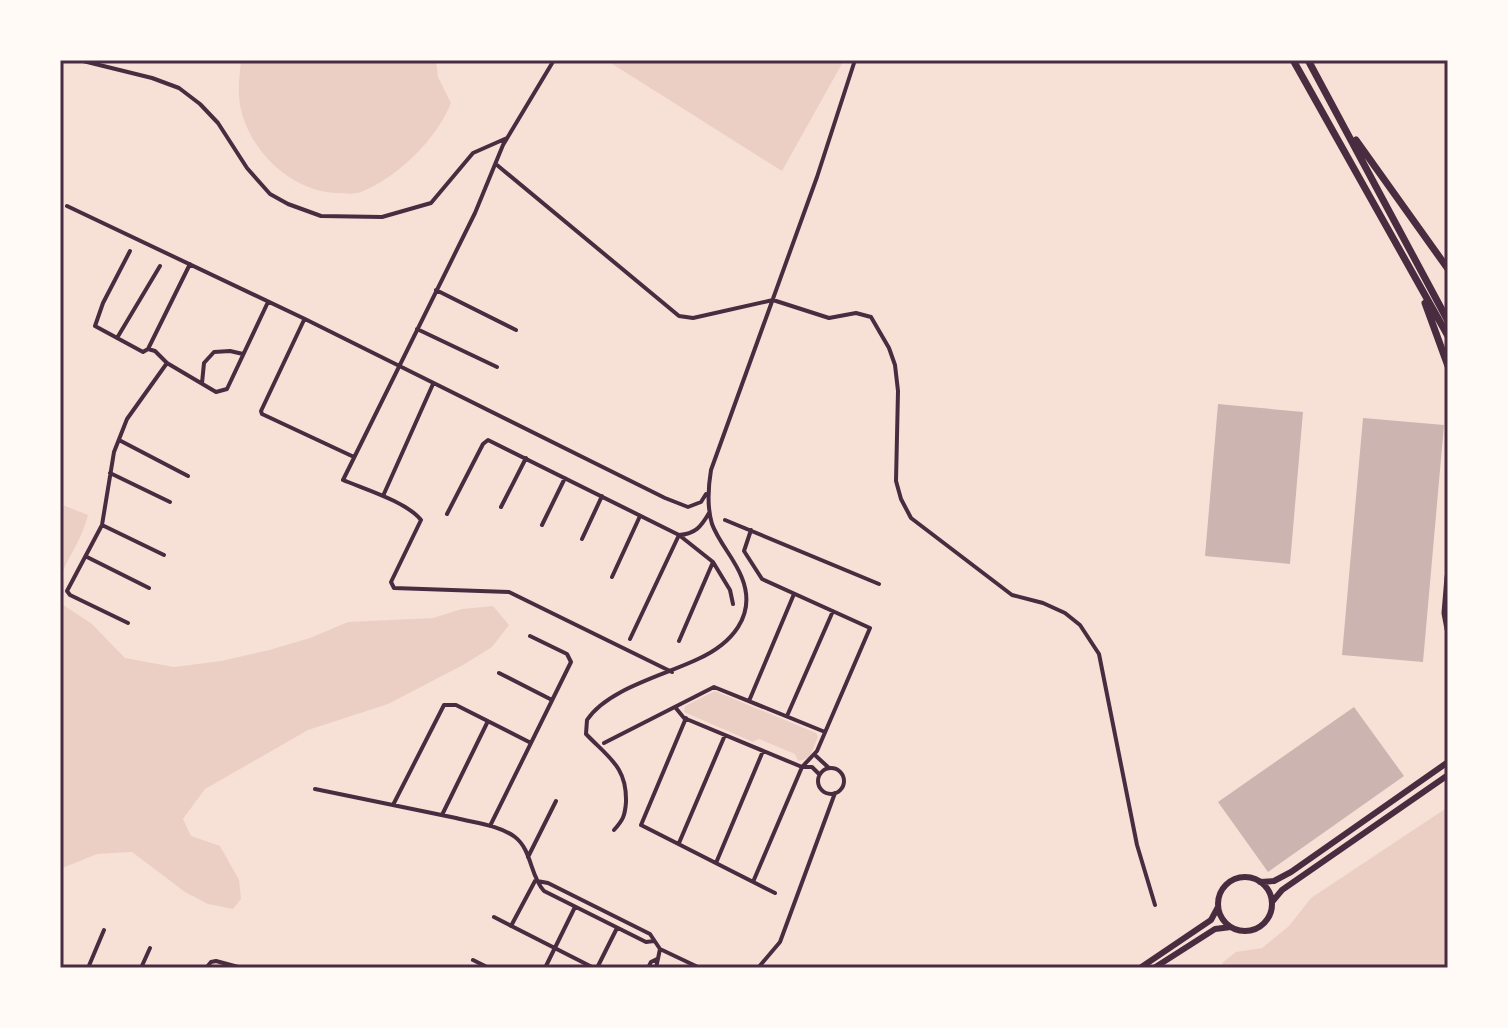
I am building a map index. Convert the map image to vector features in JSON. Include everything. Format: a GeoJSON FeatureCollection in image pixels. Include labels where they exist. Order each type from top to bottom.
{"type":"FeatureCollection","features":[{"type":"Feature","properties":{"kind":"highway"},"geometry":{"type":"LineString","coordinates":[[1293,60],[1448,336]]}},
{"type":"Feature","properties":{"kind":"highway"},"geometry":{"type":"LineString","coordinates":[[1308,60],[1448,321]]}},
{"type":"Feature","properties":{"kind":"highway"},"geometry":{"type":"LineString","coordinates":[[1341,119],[1448,269]]}},
{"type":"Feature","properties":{"kind":"highway"},"geometry":{"type":"LineString","coordinates":[[1424,297],[1426,312],[1448,366]]}},
{"type":"Feature","properties":{"kind":"highway"},"geometry":{"type":"LineString","coordinates":[[1448,577],[1445,613],[1448,629]]}},
{"type":"Feature","properties":{"kind":"main road"},"geometry":{"type":"LineString","coordinates":[[1140,968],[1206,924],[1229,883],[1247,878],[1260,882],[1274,881],[1291,872],[1448,762]]}},
{"type":"Feature","properties":{"kind":"main road"},"geometry":{"type":"LineString","coordinates":[[1272,902],[1292,883],[1448,775]]}},
{"type":"Feature","properties":{"kind":"main road"},"geometry":{"type":"LineString","coordinates":[[1154,968],[1215,929],[1231,927],[1248,931],[1259,927],[1268,919],[1272,902],[1268,890],[1260,882]]}},
{"type":"Feature","properties":{"kind":"main road"},"geometry":{"type":"LineString","coordinates":[[1218,907],[1222,918],[1231,927]]}},
{"type":"Feature","properties":{"kind":"street"},"geometry":{"type":"LineString","coordinates":[[79,60],[179,88],[218,123],[247,168],[270,194],[321,216],[382,217],[431,203],[473,153],[509,137]]}},
{"type":"Feature","properties":{"kind":"street"},"geometry":{"type":"LineString","coordinates":[[554,60],[509,137],[343,480],[383,496],[417,514],[421,520],[391,582],[394,588],[509,592],[672,672]]}},
{"type":"Feature","properties":{"kind":"street"},"geometry":{"type":"LineString","coordinates":[[614,830],[625,818],[627,784],[622,770],[586,734],[587,720],[611,697],[705,656],[737,632],[747,612],[743,579],[712,525],[707,492],[711,470],[834,128],[855,60]]}},
{"type":"Feature","properties":{"kind":"street"},"geometry":{"type":"LineString","coordinates":[[497,165],[679,316],[693,318],[773,300],[829,318],[861,313],[874,321],[895,365],[898,391],[896,481],[911,518],[1012,595],[1065,613],[1080,625],[1099,654],[1137,845],[1155,905]]}},
{"type":"Feature","properties":{"kind":"street"},"geometry":{"type":"LineString","coordinates":[[67,206],[685,506],[701,502],[707,492]]}},
{"type":"Feature","properties":{"kind":"street"},"geometry":{"type":"LineString","coordinates":[[130,251],[103,303],[95,326],[143,352],[148,349],[190,264]]}},
{"type":"Feature","properties":{"kind":"street"},"geometry":{"type":"LineString","coordinates":[[117,338],[160,266]]}},
{"type":"Feature","properties":{"kind":"street"},"geometry":{"type":"LineString","coordinates":[[436,290],[516,330]]}},
{"type":"Feature","properties":{"kind":"street"},"geometry":{"type":"LineString","coordinates":[[148,349],[216,392],[227,389],[268,302]]}},
{"type":"Feature","properties":{"kind":"street"},"geometry":{"type":"LineString","coordinates":[[305,319],[262,414],[354,457]]}},
{"type":"Feature","properties":{"kind":"street"},"geometry":{"type":"LineString","coordinates":[[417,329],[497,367]]}},
{"type":"Feature","properties":{"kind":"street"},"geometry":{"type":"LineString","coordinates":[[202,383],[204,363],[214,352],[243,354]]}},
{"type":"Feature","properties":{"kind":"street"},"geometry":{"type":"LineString","coordinates":[[128,623],[70,595],[69,586],[102,525],[110,473],[127,419],[167,363]]}},
{"type":"Feature","properties":{"kind":"street"},"geometry":{"type":"LineString","coordinates":[[383,496],[433,384]]}},
{"type":"Feature","properties":{"kind":"street"},"geometry":{"type":"LineString","coordinates":[[119,440],[188,476]]}},
{"type":"Feature","properties":{"kind":"street"},"geometry":{"type":"LineString","coordinates":[[447,514],[483,444],[493,441],[679,535],[713,562],[730,590],[733,604]]}},
{"type":"Feature","properties":{"kind":"street"},"geometry":{"type":"LineString","coordinates":[[501,507],[526,458]]}},
{"type":"Feature","properties":{"kind":"street"},"geometry":{"type":"LineString","coordinates":[[110,473],[170,502]]}},
{"type":"Feature","properties":{"kind":"street"},"geometry":{"type":"LineString","coordinates":[[542,525],[565,478]]}},
{"type":"Feature","properties":{"kind":"street"},"geometry":{"type":"LineString","coordinates":[[582,539],[602,496]]}},
{"type":"Feature","properties":{"kind":"street"},"geometry":{"type":"LineString","coordinates":[[679,535],[698,530],[710,511]]}},
{"type":"Feature","properties":{"kind":"street"},"geometry":{"type":"LineString","coordinates":[[612,577],[640,516]]}},
{"type":"Feature","properties":{"kind":"street"},"geometry":{"type":"LineString","coordinates":[[725,520],[879,584]]}},
{"type":"Feature","properties":{"kind":"street"},"geometry":{"type":"LineString","coordinates":[[102,525],[164,555]]}},
{"type":"Feature","properties":{"kind":"street"},"geometry":{"type":"LineString","coordinates":[[751,530],[743,550],[762,579],[870,628],[815,755],[802,767],[753,882]]}},
{"type":"Feature","properties":{"kind":"street"},"geometry":{"type":"LineString","coordinates":[[630,639],[679,535]]}},
{"type":"Feature","properties":{"kind":"street"},"geometry":{"type":"LineString","coordinates":[[87,557],[149,588]]}},
{"type":"Feature","properties":{"kind":"street"},"geometry":{"type":"LineString","coordinates":[[679,641],[713,562]]}},
{"type":"Feature","properties":{"kind":"street"},"geometry":{"type":"LineString","coordinates":[[749,701],[794,594]]}},
{"type":"Feature","properties":{"kind":"street"},"geometry":{"type":"LineString","coordinates":[[787,716],[833,611]]}},
{"type":"Feature","properties":{"kind":"street"},"geometry":{"type":"LineString","coordinates":[[490,826],[571,660],[567,654],[530,636]]}},
{"type":"Feature","properties":{"kind":"street"},"geometry":{"type":"LineString","coordinates":[[499,673],[552,700]]}},
{"type":"Feature","properties":{"kind":"street"},"geometry":{"type":"LineString","coordinates":[[604,743],[714,687],[825,732]]}},
{"type":"Feature","properties":{"kind":"street"},"geometry":{"type":"LineString","coordinates":[[393,805],[441,708],[447,704],[454,704],[531,743]]}},
{"type":"Feature","properties":{"kind":"street"},"geometry":{"type":"LineString","coordinates":[[675,707],[686,718],[802,767],[812,767],[819,774]]}},
{"type":"Feature","properties":{"kind":"street"},"geometry":{"type":"LineString","coordinates":[[686,718],[641,824],[775,893]]}},
{"type":"Feature","properties":{"kind":"street"},"geometry":{"type":"LineString","coordinates":[[442,815],[488,721]]}},
{"type":"Feature","properties":{"kind":"street"},"geometry":{"type":"LineString","coordinates":[[679,844],[725,735]]}},
{"type":"Feature","properties":{"kind":"street"},"geometry":{"type":"LineString","coordinates":[[716,863],[763,751]]}},
{"type":"Feature","properties":{"kind":"street"},"geometry":{"type":"LineString","coordinates":[[758,968],[784,933],[835,793],[841,788],[843,776],[815,755]]}},
{"type":"Feature","properties":{"kind":"street"},"geometry":{"type":"LineString","coordinates":[[819,774],[829,768]]}},
{"type":"Feature","properties":{"kind":"street"},"geometry":{"type":"LineString","coordinates":[[819,774],[818,785],[826,793],[830,809]]}},
{"type":"Feature","properties":{"kind":"street"},"geometry":{"type":"LineString","coordinates":[[315,789],[490,826],[517,838],[528,857],[535,881],[544,891],[646,942],[654,941]]}},
{"type":"Feature","properties":{"kind":"street"},"geometry":{"type":"LineString","coordinates":[[826,793],[835,793]]}},
{"type":"Feature","properties":{"kind":"street"},"geometry":{"type":"LineString","coordinates":[[528,857],[556,801]]}},
{"type":"Feature","properties":{"kind":"street"},"geometry":{"type":"LineString","coordinates":[[511,926],[535,881]]}},
{"type":"Feature","properties":{"kind":"street"},"geometry":{"type":"LineString","coordinates":[[535,881],[548,883],[650,934],[660,949],[700,968]]}},
{"type":"Feature","properties":{"kind":"street"},"geometry":{"type":"LineString","coordinates":[[545,968],[575,907]]}},
{"type":"Feature","properties":{"kind":"street"},"geometry":{"type":"LineString","coordinates":[[494,917],[596,968],[617,928]]}},
{"type":"Feature","properties":{"kind":"street"},"geometry":{"type":"LineString","coordinates":[[88,968],[104,930]]}},
{"type":"Feature","properties":{"kind":"street"},"geometry":{"type":"LineString","coordinates":[[141,968],[150,948]]}},
{"type":"Feature","properties":{"kind":"street"},"geometry":{"type":"LineString","coordinates":[[656,968],[660,949]]}},
{"type":"Feature","properties":{"kind":"street"},"geometry":{"type":"LineString","coordinates":[[648,968],[657,959]]}},
{"type":"Feature","properties":{"kind":"street"},"geometry":{"type":"LineString","coordinates":[[473,960],[489,968]]}},
{"type":"Feature","properties":{"kind":"street"},"geometry":{"type":"LineString","coordinates":[[206,968],[211,962],[242,968]]}},
{"type":"Feature","properties":{"kind":"shaded area"},"geometry":{"type":"Polygon","coordinates":[[[241,60],[436,60],[438,77],[451,103],[426,143],[389,177],[358,193],[318,190],[285,174],[259,148],[249,132],[239,97],[241,60]]]}},
{"type":"Feature","properties":{"kind":"shaded area"},"geometry":{"type":"Polygon","coordinates":[[[606,60],[844,60],[782,171],[606,60]]]}},
{"type":"Feature","properties":{"kind":"shaded area"},"geometry":{"type":"Polygon","coordinates":[[[60,504],[88,515],[60,579],[60,504]]]}},
{"type":"Feature","properties":{"kind":"shaded area"},"geometry":{"type":"Polygon","coordinates":[[[60,603],[92,624],[125,658],[174,667],[269,650],[348,622],[433,618],[462,609],[493,606],[509,625],[492,647],[463,665],[388,704],[308,730],[205,789],[183,819],[191,836],[220,846],[239,880],[241,899],[233,909],[208,904],[185,892],[132,852],[97,854],[60,869],[60,603]]]}},
{"type":"Feature","properties":{"kind":"shaded area"},"geometry":{"type":"Polygon","coordinates":[[[715,691],[816,733],[818,737],[809,758],[798,761],[795,754],[759,739],[753,742],[684,712],[685,706],[715,691]]]}},
{"type":"Feature","properties":{"kind":"shaded area"},"geometry":{"type":"Polygon","coordinates":[[[1448,807],[1448,968],[1226,968],[1222,963],[1236,952],[1262,948],[1289,926],[1311,898],[1448,807]]]}},
{"type":"Feature","properties":{"kind":"building"},"geometry":{"type":"Polygon","coordinates":[[[1218,404],[1303,412],[1290,564],[1205,556],[1218,404]]]}},
{"type":"Feature","properties":{"kind":"building"},"geometry":{"type":"Polygon","coordinates":[[[1363,418],[1444,425],[1423,662],[1342,655],[1363,418]]]}},
{"type":"Feature","properties":{"kind":"building"},"geometry":{"type":"Polygon","coordinates":[[[1354,707],[1404,776],[1268,872],[1218,802],[1354,707]]]}}]}
